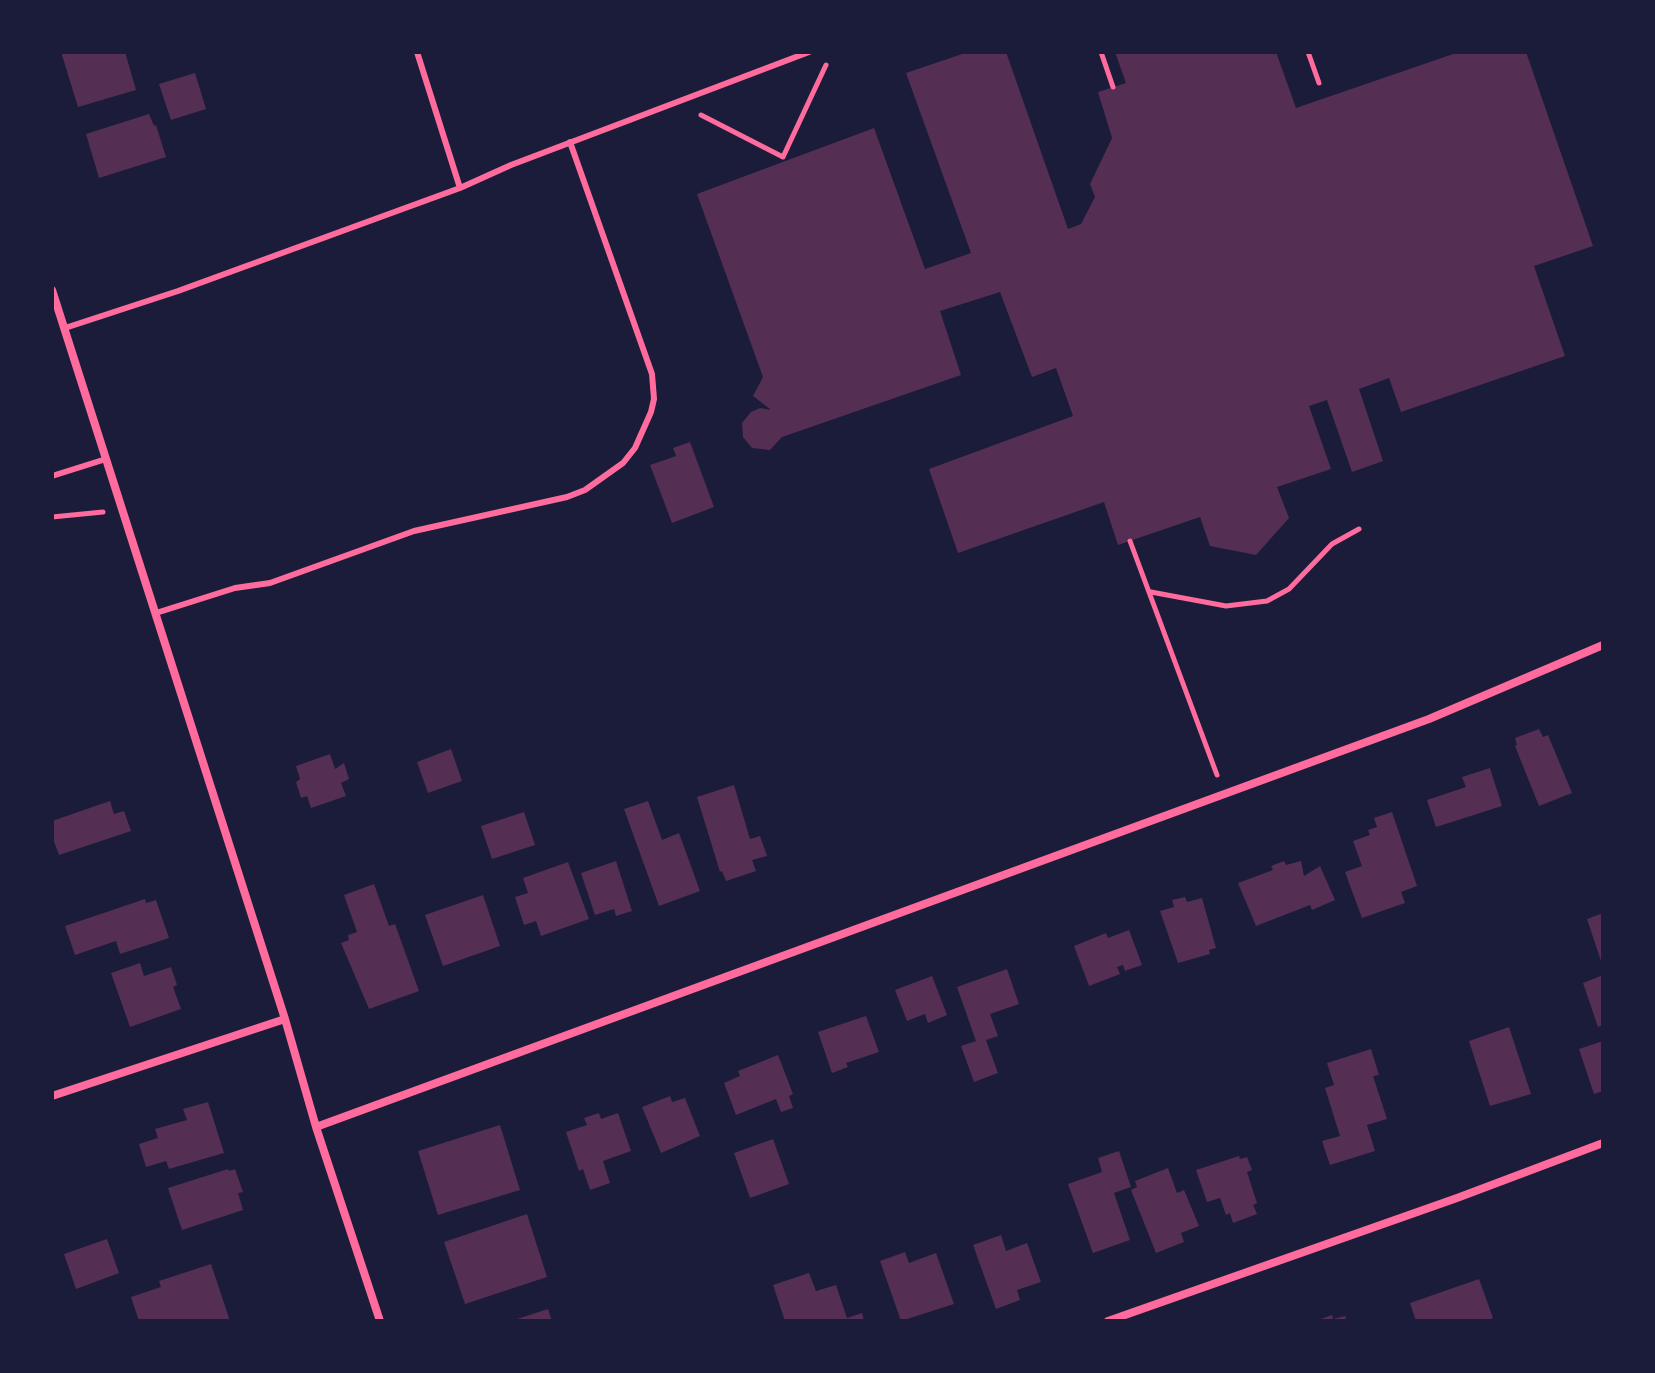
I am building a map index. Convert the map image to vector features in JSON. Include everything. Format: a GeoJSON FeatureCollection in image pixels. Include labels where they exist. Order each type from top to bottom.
{"type":"FeatureCollection","features":[{"type":"Feature","properties":{"kind":"street"},"geometry":{"type":"LineString","coordinates":[[52,290],[380,1321]]}},
{"type":"Feature","properties":{"kind":"street"},"geometry":{"type":"LineString","coordinates":[[316,1127],[1429,719],[1603,645]]}},
{"type":"Feature","properties":{"kind":"street"},"geometry":{"type":"LineString","coordinates":[[52,1096],[285,1019]]}},
{"type":"Feature","properties":{"kind":"street"},"geometry":{"type":"LineString","coordinates":[[1108,1321],[1603,1143]]}},
{"type":"Feature","properties":{"kind":"lane"},"geometry":{"type":"LineString","coordinates":[[417,52],[460,188]]}},
{"type":"Feature","properties":{"kind":"lane"},"geometry":{"type":"LineString","coordinates":[[65,328],[178,291],[460,188],[675,101],[809,52]]}},
{"type":"Feature","properties":{"kind":"lane"},"geometry":{"type":"LineString","coordinates":[[156,613],[235,588],[270,583],[414,531],[567,497],[585,490],[623,463],[635,448],[651,412],[654,399],[652,374],[570,142]]}},
{"type":"Feature","properties":{"kind":"lane"},"geometry":{"type":"LineString","coordinates":[[52,476],[106,459]]}},
{"type":"Feature","properties":{"kind":"path"},"geometry":{"type":"LineString","coordinates":[[675,101],[783,157],[832,52]]}},
{"type":"Feature","properties":{"kind":"path"},"geometry":{"type":"LineString","coordinates":[[1101,52],[1113,87]]}},
{"type":"Feature","properties":{"kind":"path"},"geometry":{"type":"LineString","coordinates":[[1308,52],[1319,83]]}},
{"type":"Feature","properties":{"kind":"path"},"geometry":{"type":"LineString","coordinates":[[52,517],[122,512]]}},
{"type":"Feature","properties":{"kind":"path"},"geometry":{"type":"LineString","coordinates":[[1150,592],[1226,606],[1267,601],[1289,589],[1332,544],[1359,529]]}},
{"type":"Feature","properties":{"kind":"path"},"geometry":{"type":"LineString","coordinates":[[1130,541],[1224,794]]}},
{"type":"Feature","properties":{"kind":"building"},"geometry":{"type":"Polygon","coordinates":[[[61,52],[125,52],[136,90],[78,107],[61,52]]]}},
{"type":"Feature","properties":{"kind":"building"},"geometry":{"type":"Polygon","coordinates":[[[968,52],[1006,52],[1068,229],[1081,224],[1095,197],[1090,184],[1112,138],[1098,92],[1126,83],[1115,52],[1276,52],[1296,108],[1459,52],[1526,52],[1593,246],[1534,266],[1565,356],[1401,412],[1389,378],[1359,389],[1383,461],[1352,472],[1327,400],[1309,406],[1331,469],[1277,487],[1289,518],[1256,555],[1210,546],[1200,517],[1118,545],[1104,502],[958,553],[929,469],[1073,416],[1056,368],[1032,377],[1000,292],[940,311],[961,375],[782,437],[770,450],[752,448],[743,437],[742,423],[751,412],[760,408],[771,410],[753,396],[763,377],[697,194],[874,128],[925,269],[971,253],[906,73],[968,52]]]}},
{"type":"Feature","properties":{"kind":"building"},"geometry":{"type":"Polygon","coordinates":[[[195,73],[206,109],[171,120],[159,84],[195,73]]]}},
{"type":"Feature","properties":{"kind":"building"},"geometry":{"type":"Polygon","coordinates":[[[149,114],[156,125],[166,157],[99,178],[86,134],[149,114]]]}},
{"type":"Feature","properties":{"kind":"building"},"geometry":{"type":"Polygon","coordinates":[[[690,442],[714,507],[672,523],[650,465],[676,456],[673,448],[690,442]]]}},
{"type":"Feature","properties":{"kind":"building"},"geometry":{"type":"Polygon","coordinates":[[[1539,729],[1543,737],[1548,735],[1572,793],[1539,806],[1515,746],[1515,738],[1539,729]]]}},
{"type":"Feature","properties":{"kind":"building"},"geometry":{"type":"Polygon","coordinates":[[[451,749],[462,781],[428,793],[417,762],[451,749]]]}},
{"type":"Feature","properties":{"kind":"building"},"geometry":{"type":"Polygon","coordinates":[[[330,754],[335,769],[344,763],[349,779],[341,783],[346,796],[311,808],[307,796],[301,798],[296,782],[300,779],[296,766],[330,754]]]}},
{"type":"Feature","properties":{"kind":"building"},"geometry":{"type":"Polygon","coordinates":[[[1490,768],[1502,806],[1436,827],[1427,800],[1466,787],[1462,777],[1490,768]]]}},
{"type":"Feature","properties":{"kind":"building"},"geometry":{"type":"Polygon","coordinates":[[[734,785],[750,839],[760,836],[767,856],[752,860],[756,871],[726,881],[720,872],[697,797],[734,785]]]}},
{"type":"Feature","properties":{"kind":"building"},"geometry":{"type":"Polygon","coordinates":[[[110,801],[114,814],[124,811],[131,831],[59,855],[52,836],[52,821],[110,801]]]}},
{"type":"Feature","properties":{"kind":"building"},"geometry":{"type":"Polygon","coordinates":[[[648,801],[662,840],[679,833],[700,891],[659,906],[624,809],[648,801]]]}},
{"type":"Feature","properties":{"kind":"building"},"geometry":{"type":"Polygon","coordinates":[[[524,812],[535,845],[492,859],[481,826],[524,812]]]}},
{"type":"Feature","properties":{"kind":"building"},"geometry":{"type":"Polygon","coordinates":[[[1392,812],[1417,886],[1401,892],[1405,903],[1362,918],[1345,872],[1362,866],[1353,841],[1370,835],[1368,830],[1377,827],[1374,818],[1392,812]]]}},
{"type":"Feature","properties":{"kind":"building"},"geometry":{"type":"Polygon","coordinates":[[[616,861],[632,911],[616,916],[614,909],[595,915],[581,873],[616,861]]]}},
{"type":"Feature","properties":{"kind":"building"},"geometry":{"type":"Polygon","coordinates":[[[1284,861],[1286,865],[1301,861],[1304,876],[1320,866],[1335,900],[1312,910],[1310,905],[1256,926],[1238,883],[1273,870],[1271,866],[1284,861]]]}},
{"type":"Feature","properties":{"kind":"building"},"geometry":{"type":"Polygon","coordinates":[[[568,862],[589,919],[541,936],[536,921],[524,925],[515,897],[528,893],[523,878],[568,862]]]}},
{"type":"Feature","properties":{"kind":"building"},"geometry":{"type":"Polygon","coordinates":[[[374,884],[389,926],[395,924],[419,991],[369,1009],[341,943],[349,940],[348,935],[357,932],[344,895],[374,884]]]}},
{"type":"Feature","properties":{"kind":"building"},"geometry":{"type":"Polygon","coordinates":[[[483,895],[500,946],[443,966],[425,915],[483,895]]]}},
{"type":"Feature","properties":{"kind":"building"},"geometry":{"type":"Polygon","coordinates":[[[1185,897],[1187,902],[1202,898],[1216,948],[1209,950],[1210,954],[1178,963],[1160,911],[1174,907],[1172,900],[1185,897]]]}},
{"type":"Feature","properties":{"kind":"building"},"geometry":{"type":"Polygon","coordinates":[[[145,899],[146,903],[156,900],[169,938],[120,954],[116,941],[75,955],[65,926],[145,899]]]}},
{"type":"Feature","properties":{"kind":"building"},"geometry":{"type":"Polygon","coordinates":[[[1603,913],[1603,964],[1602,964],[1587,919],[1603,913]]]}},
{"type":"Feature","properties":{"kind":"building"},"geometry":{"type":"Polygon","coordinates":[[[1129,930],[1142,965],[1125,971],[1123,965],[1117,967],[1120,974],[1089,986],[1074,946],[1106,933],[1108,938],[1129,930]]]}},
{"type":"Feature","properties":{"kind":"building"},"geometry":{"type":"Polygon","coordinates":[[[140,963],[144,976],[171,967],[177,985],[173,987],[181,1009],[130,1027],[111,973],[140,963]]]}},
{"type":"Feature","properties":{"kind":"building"},"geometry":{"type":"Polygon","coordinates":[[[1007,969],[1019,1004],[990,1014],[998,1036],[986,1040],[998,1073],[974,1082],[961,1046],[976,1041],[957,987],[1007,969]]]}},
{"type":"Feature","properties":{"kind":"building"},"geometry":{"type":"Polygon","coordinates":[[[1603,975],[1603,1025],[1598,1027],[1583,983],[1603,975]]]}},
{"type":"Feature","properties":{"kind":"building"},"geometry":{"type":"Polygon","coordinates":[[[932,976],[947,1015],[928,1023],[925,1014],[907,1021],[895,990],[932,976]]]}},
{"type":"Feature","properties":{"kind":"building"},"geometry":{"type":"Polygon","coordinates":[[[866,1016],[879,1052],[846,1063],[848,1067],[832,1073],[818,1032],[866,1016]]]}},
{"type":"Feature","properties":{"kind":"building"},"geometry":{"type":"Polygon","coordinates":[[[1509,1027],[1531,1094],[1490,1106],[1469,1041],[1509,1027]]]}},
{"type":"Feature","properties":{"kind":"building"},"geometry":{"type":"Polygon","coordinates":[[[1603,1041],[1603,1091],[1594,1094],[1579,1049],[1603,1041]]]}},
{"type":"Feature","properties":{"kind":"building"},"geometry":{"type":"Polygon","coordinates":[[[1371,1049],[1379,1075],[1373,1076],[1387,1119],[1367,1125],[1375,1151],[1330,1165],[1322,1141],[1340,1136],[1325,1088],[1334,1085],[1327,1063],[1371,1049]]]}},
{"type":"Feature","properties":{"kind":"building"},"geometry":{"type":"Polygon","coordinates":[[[778,1055],[793,1094],[789,1096],[793,1108],[781,1112],[776,1099],[736,1115],[724,1083],[740,1076],[738,1071],[778,1055]]]}},
{"type":"Feature","properties":{"kind":"building"},"geometry":{"type":"Polygon","coordinates":[[[670,1096],[672,1102],[685,1098],[700,1136],[661,1153],[642,1107],[670,1096]]]}},
{"type":"Feature","properties":{"kind":"building"},"geometry":{"type":"Polygon","coordinates":[[[208,1102],[224,1153],[169,1169],[166,1161],[146,1167],[139,1144],[158,1138],[155,1129],[187,1120],[183,1109],[208,1102]]]}},
{"type":"Feature","properties":{"kind":"building"},"geometry":{"type":"Polygon","coordinates":[[[599,1113],[601,1119],[618,1113],[631,1151],[603,1161],[610,1183],[590,1190],[583,1169],[579,1171],[566,1132],[587,1125],[584,1118],[599,1113]]]}},
{"type":"Feature","properties":{"kind":"building"},"geometry":{"type":"Polygon","coordinates":[[[500,1125],[520,1190],[438,1215],[418,1151],[500,1125]]]}},
{"type":"Feature","properties":{"kind":"building"},"geometry":{"type":"Polygon","coordinates":[[[773,1139],[789,1184],[750,1198],[734,1153],[773,1139]]]}},
{"type":"Feature","properties":{"kind":"building"},"geometry":{"type":"Polygon","coordinates":[[[1119,1151],[1131,1187],[1114,1193],[1130,1240],[1093,1253],[1068,1184],[1102,1172],[1098,1158],[1119,1151]]]}},
{"type":"Feature","properties":{"kind":"building"},"geometry":{"type":"Polygon","coordinates":[[[1239,1156],[1240,1159],[1247,1157],[1252,1170],[1247,1172],[1257,1203],[1253,1205],[1257,1214],[1233,1223],[1230,1213],[1226,1215],[1220,1198],[1207,1202],[1196,1170],[1239,1156]]]}},
{"type":"Feature","properties":{"kind":"building"},"geometry":{"type":"Polygon","coordinates":[[[1168,1168],[1177,1193],[1184,1190],[1199,1226],[1181,1233],[1184,1242],[1156,1253],[1131,1190],[1137,1187],[1135,1181],[1168,1168]]]}},
{"type":"Feature","properties":{"kind":"building"},"geometry":{"type":"Polygon","coordinates":[[[235,1169],[243,1192],[238,1193],[243,1210],[182,1230],[168,1188],[235,1169]]]}},
{"type":"Feature","properties":{"kind":"building"},"geometry":{"type":"Polygon","coordinates":[[[527,1214],[547,1277],[465,1304],[444,1242],[527,1214]]]}},
{"type":"Feature","properties":{"kind":"building"},"geometry":{"type":"Polygon","coordinates":[[[1001,1235],[1006,1251],[1027,1243],[1041,1282],[1017,1290],[1020,1300],[996,1309],[973,1245],[1001,1235]]]}},
{"type":"Feature","properties":{"kind":"building"},"geometry":{"type":"Polygon","coordinates":[[[107,1239],[119,1273],[76,1289],[64,1254],[107,1239]]]}},
{"type":"Feature","properties":{"kind":"building"},"geometry":{"type":"Polygon","coordinates":[[[905,1252],[909,1263],[936,1253],[954,1304],[901,1321],[880,1261],[905,1252]]]}},
{"type":"Feature","properties":{"kind":"building"},"geometry":{"type":"Polygon","coordinates":[[[211,1264],[230,1321],[139,1321],[131,1297],[161,1287],[159,1281],[211,1264]]]}},
{"type":"Feature","properties":{"kind":"building"},"geometry":{"type":"Polygon","coordinates":[[[809,1273],[816,1291],[836,1285],[847,1318],[862,1313],[864,1321],[785,1321],[773,1285],[809,1273]]]}},
{"type":"Feature","properties":{"kind":"building"},"geometry":{"type":"Polygon","coordinates":[[[1479,1279],[1493,1318],[1485,1321],[1416,1321],[1410,1303],[1479,1279]]]}},
{"type":"Feature","properties":{"kind":"building"},"geometry":{"type":"Polygon","coordinates":[[[548,1309],[552,1321],[514,1321],[514,1320],[548,1309]]]}},
{"type":"Feature","properties":{"kind":"building"},"geometry":{"type":"Polygon","coordinates":[[[1332,1315],[1333,1319],[1345,1316],[1347,1321],[1315,1321],[1332,1315]]]}}]}
